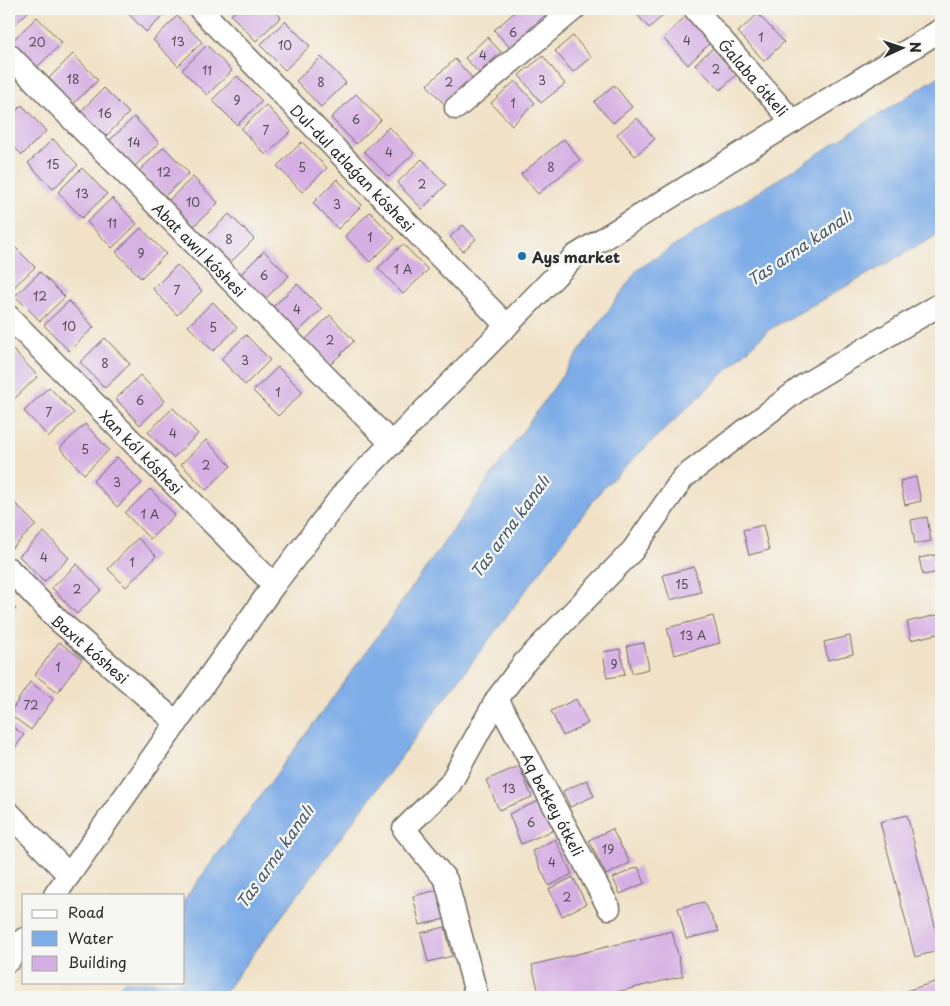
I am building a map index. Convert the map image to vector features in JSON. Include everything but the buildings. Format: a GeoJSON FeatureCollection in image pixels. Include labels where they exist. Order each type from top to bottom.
{"type":"FeatureCollection","features":[{"type":"Feature","properties":{"kind":"street","name":"Dul-dul atlaǵan kóshesi"},"geometry":{"type":"LineString","coordinates":[[200,9],[507,326]]}},
{"type":"Feature","properties":{"kind":"street"},"geometry":{"type":"LineString","coordinates":[[456,108],[574,9]]}},
{"type":"Feature","properties":{"kind":"street","name":"Ǵalaba ótkeli"},"geometry":{"type":"LineString","coordinates":[[695,9],[793,122]]}},
{"type":"Feature","properties":{"kind":"street"},"geometry":{"type":"LineString","coordinates":[[56,894],[274,584],[346,490],[575,256],[941,30]]}},
{"type":"Feature","properties":{"kind":"street","name":"Abat awıl kóshesi"},"geometry":{"type":"LineString","coordinates":[[9,56],[392,444]]}},
{"type":"Feature","properties":{"kind":"street"},"geometry":{"type":"LineString","coordinates":[[477,997],[446,880],[404,830],[450,784],[497,700],[524,663],[633,550],[683,478],[806,384],[941,304]]}},
{"type":"Feature","properties":{"kind":"street","name":"Xan kól kóshesi"},"geometry":{"type":"LineString","coordinates":[[9,317],[274,584]]}},
{"type":"Feature","properties":{"kind":"street","name":"Baxıt kóshesi"},"geometry":{"type":"LineString","coordinates":[[9,569],[58,620],[176,723]]}},
{"type":"Feature","properties":{"kind":"street","name":"Aq betkey ótkeli"},"geometry":{"type":"LineString","coordinates":[[497,700],[608,908]]}},
{"type":"Feature","properties":{"kind":"street"},"geometry":{"type":"LineString","coordinates":[[9,813],[69,875]]}},
{"type":"Feature","properties":{"kind":"street"},"geometry":{"type":"LineString","coordinates":[[9,960],[22,942]]}},
{"type":"Feature","properties":{"kind":"water","name":"Tas arna kanalı"},"geometry":{"type":"Polygon","coordinates":[[[941,75],[941,233],[770,329],[602,489],[221,997],[111,997],[121,984],[185,984],[185,899],[380,633],[637,270],[941,75]]]}},
{"type":"Feature","properties":{"kind":"place","name":"Ays market"},"geometry":{"type":"Point","coordinates":[522,256]}}]}
